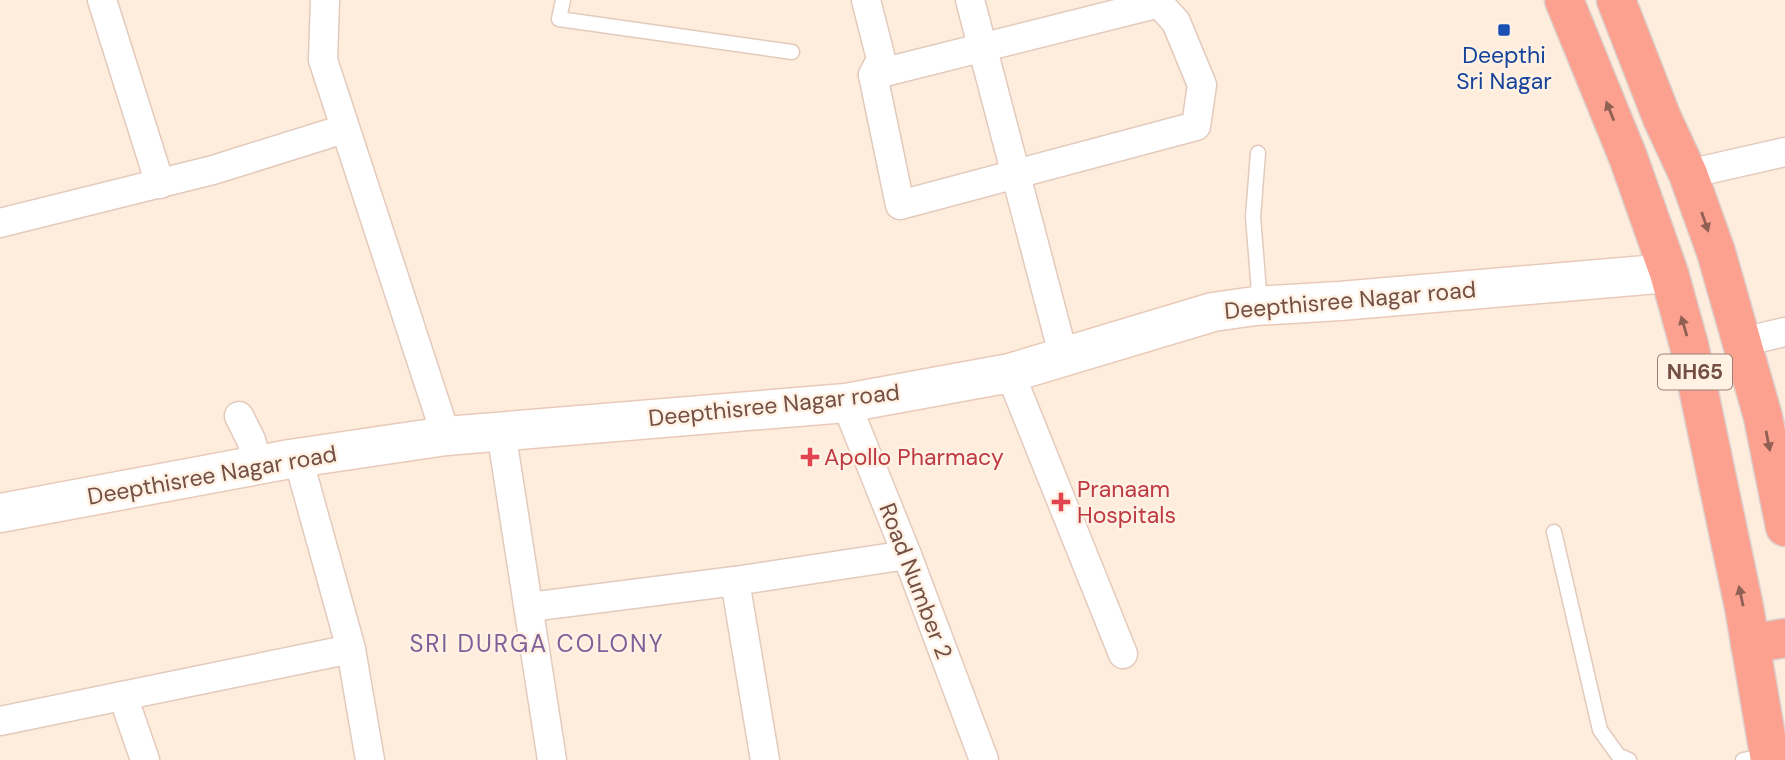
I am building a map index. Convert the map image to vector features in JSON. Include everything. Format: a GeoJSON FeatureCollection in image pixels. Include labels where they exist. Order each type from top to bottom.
{"type":"FeatureCollection","features":[{"type":"Feature","properties":{"kind":"highway","name":"NH65"},"geometry":{"type":"LineString","coordinates":[[1564,0],[1628,157],[1668,273],[1768,641],[1772,693],[1761,758]]}},
{"type":"Feature","properties":{"kind":"highway","name":"NH65"},"geometry":{"type":"LineString","coordinates":[[1616,0],[1662,118],[1688,174],[1716,252],[1763,417],[1785,527]]}},
{"type":"Feature","properties":{"kind":"street"},"geometry":{"type":"LineString","coordinates":[[102,0],[160,184]]}},
{"type":"Feature","properties":{"kind":"street"},"geometry":{"type":"LineString","coordinates":[[325,0],[323,60],[446,436]]}},
{"type":"Feature","properties":{"kind":"street"},"geometry":{"type":"LineString","coordinates":[[866,0],[881,60],[873,75],[900,205],[1196,126],[1202,85],[1176,22],[1158,1],[982,49],[873,75]]}},
{"type":"Feature","properties":{"kind":"street"},"geometry":{"type":"LineString","coordinates":[[970,0],[1064,358]]}},
{"type":"Feature","properties":{"kind":"street"},"geometry":{"type":"LineString","coordinates":[[0,223],[213,170],[344,129]]}},
{"type":"Feature","properties":{"kind":"street"},"geometry":{"type":"LineString","coordinates":[[1688,174],[1785,152]]}},
{"type":"Feature","properties":{"kind":"street","name":"Deepthisree Nagar road"},"geometry":{"type":"LineString","coordinates":[[0,513],[257,465],[446,436],[846,403],[1010,373],[1213,312],[1257,306],[1668,273]]}},
{"type":"Feature","properties":{"kind":"street"},"geometry":{"type":"LineString","coordinates":[[1742,341],[1785,332]]}},
{"type":"Feature","properties":{"kind":"street"},"geometry":{"type":"LineString","coordinates":[[1010,373],[1123,654]]}},
{"type":"Feature","properties":{"kind":"street","name":"Road Number 2"},"geometry":{"type":"LineString","coordinates":[[846,403],[984,760]]}},
{"type":"Feature","properties":{"kind":"street"},"geometry":{"type":"LineString","coordinates":[[239,416],[251,440],[257,465]]}},
{"type":"Feature","properties":{"kind":"street"},"geometry":{"type":"LineString","coordinates":[[501,431],[552,760]]}},
{"type":"Feature","properties":{"kind":"street"},"geometry":{"type":"LineString","coordinates":[[298,458],[351,649],[370,760]]}},
{"type":"Feature","properties":{"kind":"street"},"geometry":{"type":"LineString","coordinates":[[530,607],[736,581],[907,555]]}},
{"type":"Feature","properties":{"kind":"street"},"geometry":{"type":"LineString","coordinates":[[736,581],[765,760]]}},
{"type":"Feature","properties":{"kind":"street"},"geometry":{"type":"LineString","coordinates":[[0,721],[351,649]]}},
{"type":"Feature","properties":{"kind":"street"},"geometry":{"type":"LineString","coordinates":[[123,696],[145,760]]}},
{"type":"Feature","properties":{"kind":"lane"},"geometry":{"type":"LineString","coordinates":[[563,0],[559,19],[792,52]]}},
{"type":"Feature","properties":{"kind":"lane"},"geometry":{"type":"LineString","coordinates":[[1257,306],[1254,217],[1258,153]]}},
{"type":"Feature","properties":{"kind":"lane"},"geometry":{"type":"LineString","coordinates":[[1554,531],[1600,730],[1618,755],[1629,760]]}},
{"type":"Feature","properties":{"kind":"place","name":"Deepthi Sri Nagar"},"geometry":{"type":"Point","coordinates":[1504,30]}},
{"type":"Feature","properties":{"kind":"place","name":"Apollo Pharmacy"},"geometry":{"type":"Point","coordinates":[810,457]}},
{"type":"Feature","properties":{"kind":"place","name":"Pranaam Hospitals"},"geometry":{"type":"Point","coordinates":[1061,502]}},
{"type":"Feature","properties":{"kind":"district","name":"SRI DURGA COLONY"},"geometry":{"type":"Point","coordinates":[537,643]}}]}
